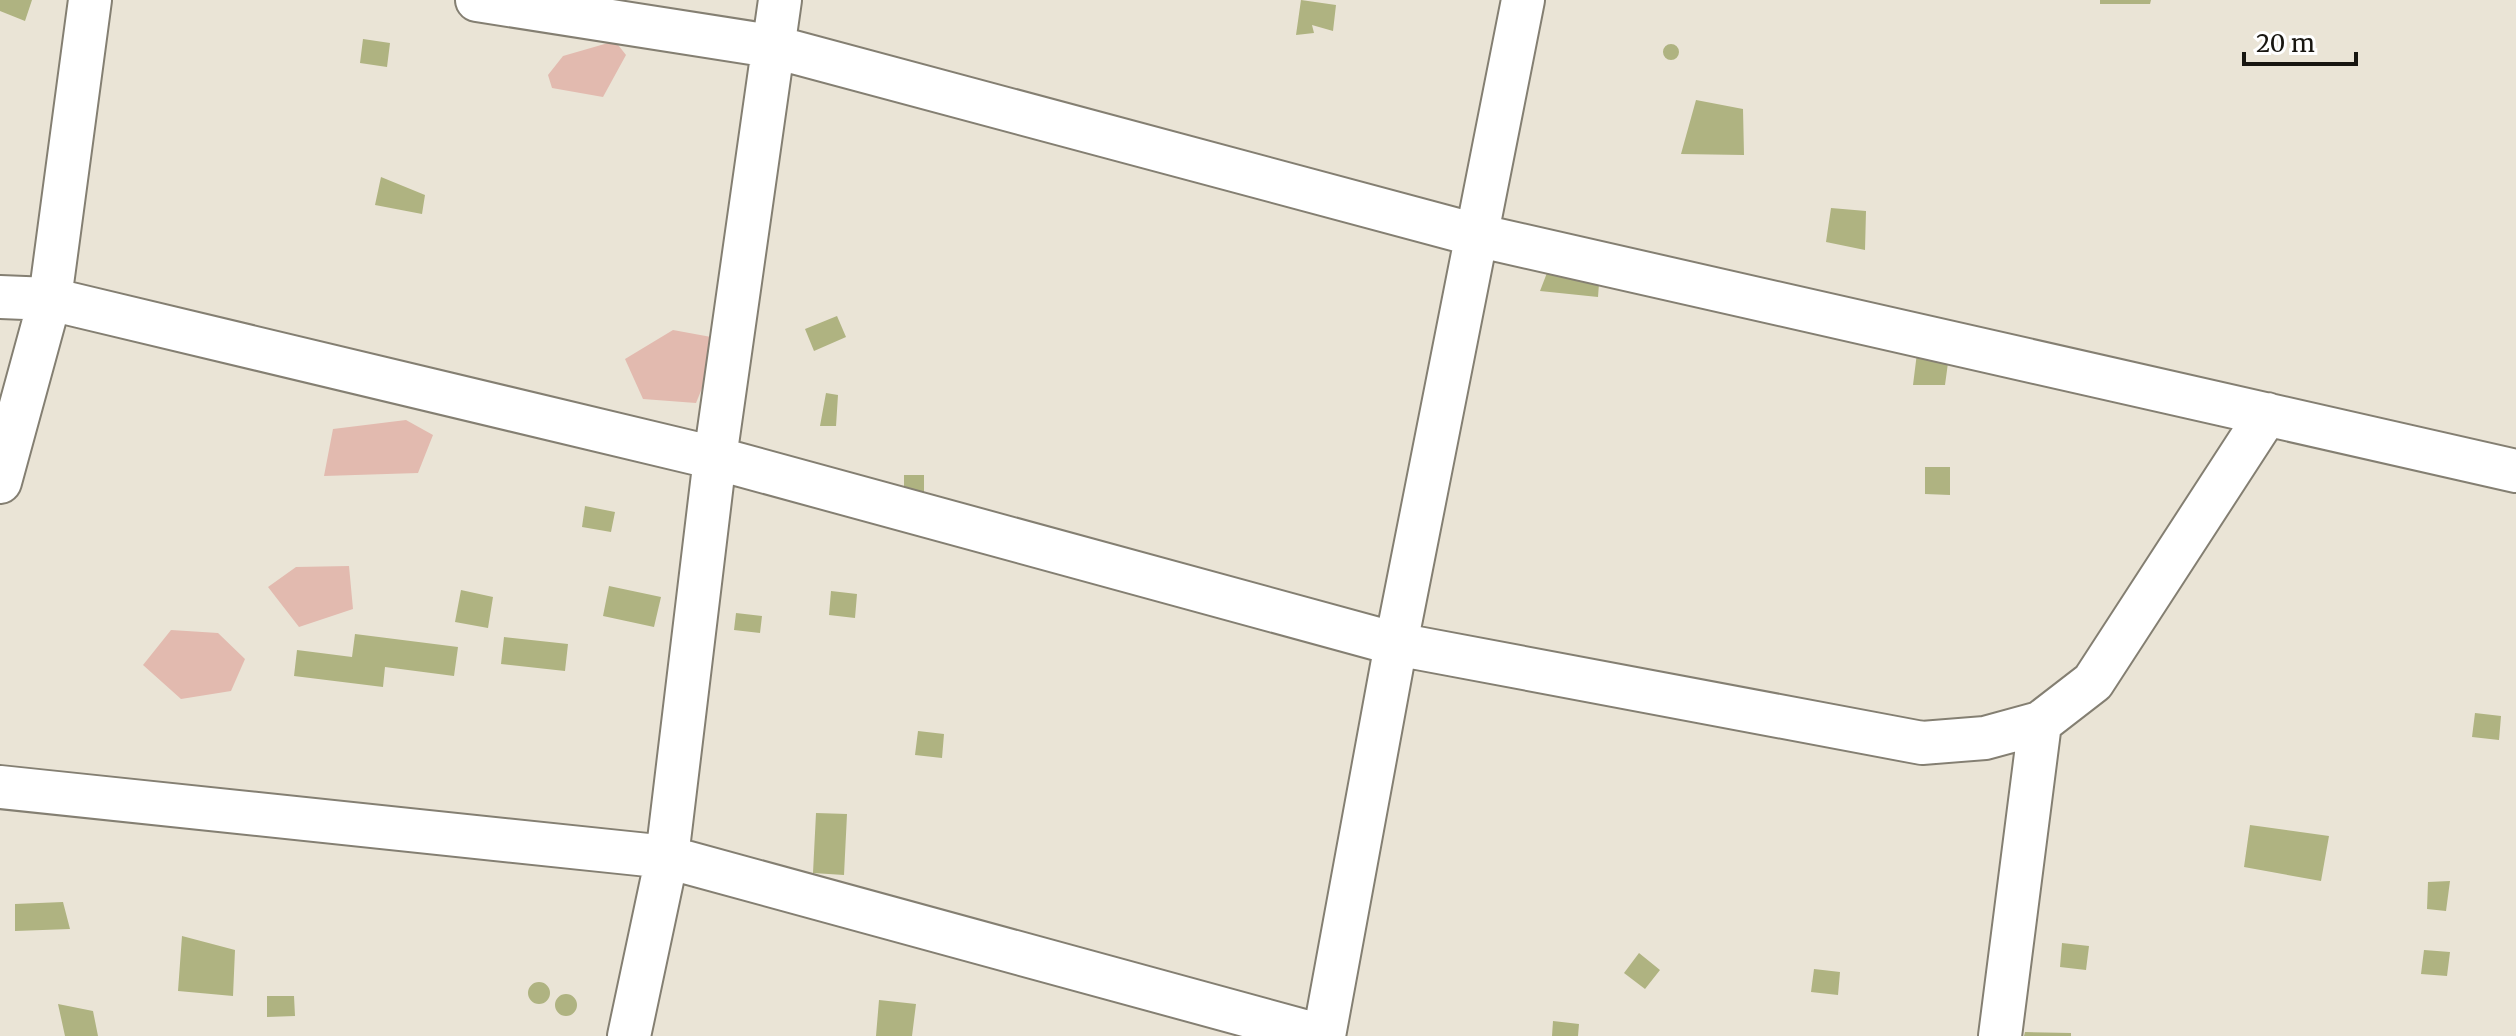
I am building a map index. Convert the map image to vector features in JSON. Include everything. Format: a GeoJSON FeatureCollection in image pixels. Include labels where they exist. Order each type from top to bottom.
{"type":"FeatureCollection","features":[{"type":"Feature","properties":{"kind":"street"},"geometry":{"type":"LineString","coordinates":[[0,482],[50,299],[90,0]]}},
{"type":"Feature","properties":{"kind":"street"},"geometry":{"type":"LineString","coordinates":[[477,0],[771,46],[1476,235],[2516,471]]}},
{"type":"Feature","properties":{"kind":"street"},"geometry":{"type":"LineString","coordinates":[[629,1036],[667,857],[715,458],[771,46],[780,0]]}},
{"type":"Feature","properties":{"kind":"street"},"geometry":{"type":"LineString","coordinates":[[0,787],[667,857],[1323,1036],[1396,644],[1523,0]]}},
{"type":"Feature","properties":{"kind":"street"},"geometry":{"type":"LineString","coordinates":[[0,297],[50,299],[715,458],[1396,644],[1922,743],[1985,738],[2040,723],[2093,682],[2267,414]]}},
{"type":"Feature","properties":{"kind":"street"},"geometry":{"type":"LineString","coordinates":[[2000,1036],[2040,723]]}},
{"type":"Feature","properties":{"kind":"shaded area"},"geometry":{"type":"Polygon","coordinates":[[[615,41],[626,55],[603,97],[552,88],[548,75],[563,56],[615,41]]]}},
{"type":"Feature","properties":{"kind":"shaded area"},"geometry":{"type":"Polygon","coordinates":[[[673,330],[722,339],[696,403],[643,399],[625,359],[673,330]]]}},
{"type":"Feature","properties":{"kind":"shaded area"},"geometry":{"type":"Polygon","coordinates":[[[406,420],[433,435],[418,473],[324,476],[333,429],[406,420]]]}},
{"type":"Feature","properties":{"kind":"shaded area"},"geometry":{"type":"Polygon","coordinates":[[[349,566],[353,609],[299,627],[268,587],[296,567],[349,566]]]}},
{"type":"Feature","properties":{"kind":"shaded area"},"geometry":{"type":"Polygon","coordinates":[[[171,630],[218,633],[245,659],[231,691],[181,699],[143,665],[171,630]]]}},
{"type":"Feature","properties":{"kind":"building"},"geometry":{"type":"Polygon","coordinates":[[[0,0],[32,0],[25,21],[0,11],[0,0]]]}},
{"type":"Feature","properties":{"kind":"building"},"geometry":{"type":"Polygon","coordinates":[[[1301,0],[1336,5],[1333,31],[1312,25],[1314,33],[1296,35],[1301,0]]]}},
{"type":"Feature","properties":{"kind":"building"},"geometry":{"type":"Polygon","coordinates":[[[2100,0],[2151,0],[2150,4],[2100,4],[2100,0]]]}},
{"type":"Feature","properties":{"kind":"building"},"geometry":{"type":"Polygon","coordinates":[[[363,39],[390,43],[387,67],[360,63],[363,39]]]}},
{"type":"Feature","properties":{"kind":"building"},"geometry":{"type":"Polygon","coordinates":[[[1668,44],[1674,44],[1679,52],[1677,58],[1668,60],[1663,55],[1663,49],[1668,44]]]}},
{"type":"Feature","properties":{"kind":"building"},"geometry":{"type":"Polygon","coordinates":[[[1696,100],[1743,109],[1744,155],[1681,154],[1696,100]]]}},
{"type":"Feature","properties":{"kind":"building"},"geometry":{"type":"Polygon","coordinates":[[[381,177],[425,195],[422,214],[375,205],[381,177]]]}},
{"type":"Feature","properties":{"kind":"building"},"geometry":{"type":"Polygon","coordinates":[[[1831,208],[1866,211],[1865,250],[1826,242],[1831,208]]]}},
{"type":"Feature","properties":{"kind":"building"},"geometry":{"type":"Polygon","coordinates":[[[1550,265],[1600,270],[1598,297],[1540,291],[1550,265]]]}},
{"type":"Feature","properties":{"kind":"building"},"geometry":{"type":"Polygon","coordinates":[[[837,316],[846,337],[814,351],[805,329],[837,316]]]}},
{"type":"Feature","properties":{"kind":"building"},"geometry":{"type":"Polygon","coordinates":[[[1918,345],[1950,348],[1945,385],[1913,385],[1918,345]]]}},
{"type":"Feature","properties":{"kind":"building"},"geometry":{"type":"Polygon","coordinates":[[[826,393],[838,395],[836,426],[820,426],[826,393]]]}},
{"type":"Feature","properties":{"kind":"building"},"geometry":{"type":"Polygon","coordinates":[[[1925,467],[1950,467],[1950,495],[1925,494],[1925,467]]]}},
{"type":"Feature","properties":{"kind":"building"},"geometry":{"type":"Polygon","coordinates":[[[904,475],[924,475],[924,495],[904,495],[904,475]]]}},
{"type":"Feature","properties":{"kind":"building"},"geometry":{"type":"Polygon","coordinates":[[[585,506],[615,512],[611,532],[582,527],[585,506]]]}},
{"type":"Feature","properties":{"kind":"building"},"geometry":{"type":"Polygon","coordinates":[[[609,586],[661,597],[654,627],[603,616],[609,586]]]}},
{"type":"Feature","properties":{"kind":"building"},"geometry":{"type":"Polygon","coordinates":[[[461,590],[493,597],[488,628],[455,622],[461,590]]]}},
{"type":"Feature","properties":{"kind":"building"},"geometry":{"type":"Polygon","coordinates":[[[831,591],[857,594],[855,618],[829,615],[831,591]]]}},
{"type":"Feature","properties":{"kind":"building"},"geometry":{"type":"Polygon","coordinates":[[[736,613],[762,616],[760,633],[734,630],[736,613]]]}},
{"type":"Feature","properties":{"kind":"building"},"geometry":{"type":"Polygon","coordinates":[[[355,634],[458,647],[454,676],[385,667],[383,687],[294,676],[297,650],[352,657],[355,634]]]}},
{"type":"Feature","properties":{"kind":"building"},"geometry":{"type":"Polygon","coordinates":[[[504,637],[568,644],[565,671],[501,664],[504,637]]]}},
{"type":"Feature","properties":{"kind":"building"},"geometry":{"type":"Polygon","coordinates":[[[2475,713],[2501,716],[2499,740],[2472,737],[2475,713]]]}},
{"type":"Feature","properties":{"kind":"building"},"geometry":{"type":"Polygon","coordinates":[[[918,731],[944,734],[942,758],[915,755],[918,731]]]}},
{"type":"Feature","properties":{"kind":"building"},"geometry":{"type":"Polygon","coordinates":[[[816,813],[847,814],[844,875],[813,873],[816,813]]]}},
{"type":"Feature","properties":{"kind":"building"},"geometry":{"type":"Polygon","coordinates":[[[2250,825],[2329,836],[2321,881],[2244,867],[2250,825]]]}},
{"type":"Feature","properties":{"kind":"building"},"geometry":{"type":"Polygon","coordinates":[[[2450,881],[2446,911],[2427,909],[2428,882],[2450,881]]]}},
{"type":"Feature","properties":{"kind":"building"},"geometry":{"type":"Polygon","coordinates":[[[63,902],[70,929],[15,931],[15,904],[63,902]]]}},
{"type":"Feature","properties":{"kind":"building"},"geometry":{"type":"Polygon","coordinates":[[[182,936],[235,950],[233,996],[178,991],[182,936]]]}},
{"type":"Feature","properties":{"kind":"building"},"geometry":{"type":"Polygon","coordinates":[[[2062,943],[2089,946],[2086,970],[2060,967],[2062,943]]]}},
{"type":"Feature","properties":{"kind":"building"},"geometry":{"type":"Polygon","coordinates":[[[2424,950],[2450,952],[2447,976],[2421,974],[2424,950]]]}},
{"type":"Feature","properties":{"kind":"building"},"geometry":{"type":"Polygon","coordinates":[[[1639,953],[1660,970],[1645,989],[1624,973],[1639,953]]]}},
{"type":"Feature","properties":{"kind":"building"},"geometry":{"type":"Polygon","coordinates":[[[1814,969],[1840,972],[1838,995],[1811,992],[1814,969]]]}},
{"type":"Feature","properties":{"kind":"building"},"geometry":{"type":"Polygon","coordinates":[[[535,982],[543,982],[550,993],[543,1004],[535,1004],[528,997],[528,989],[535,982]]]}},
{"type":"Feature","properties":{"kind":"building"},"geometry":{"type":"Polygon","coordinates":[[[566,994],[574,997],[577,1005],[574,1013],[566,1016],[558,1013],[555,1005],[558,997],[566,994]]]}},
{"type":"Feature","properties":{"kind":"building"},"geometry":{"type":"Polygon","coordinates":[[[267,996],[294,996],[295,1016],[267,1017],[267,996]]]}},
{"type":"Feature","properties":{"kind":"building"},"geometry":{"type":"Polygon","coordinates":[[[879,1000],[916,1004],[912,1036],[876,1036],[879,1000]]]}},
{"type":"Feature","properties":{"kind":"building"},"geometry":{"type":"Polygon","coordinates":[[[58,1004],[93,1011],[98,1036],[65,1036],[58,1004]]]}},
{"type":"Feature","properties":{"kind":"building"},"geometry":{"type":"Polygon","coordinates":[[[1553,1021],[1579,1024],[1578,1036],[1552,1036],[1553,1021]]]}},
{"type":"Feature","properties":{"kind":"building"},"geometry":{"type":"Polygon","coordinates":[[[2025,1032],[2071,1033],[2071,1036],[2024,1036],[2025,1032]]]}}]}
